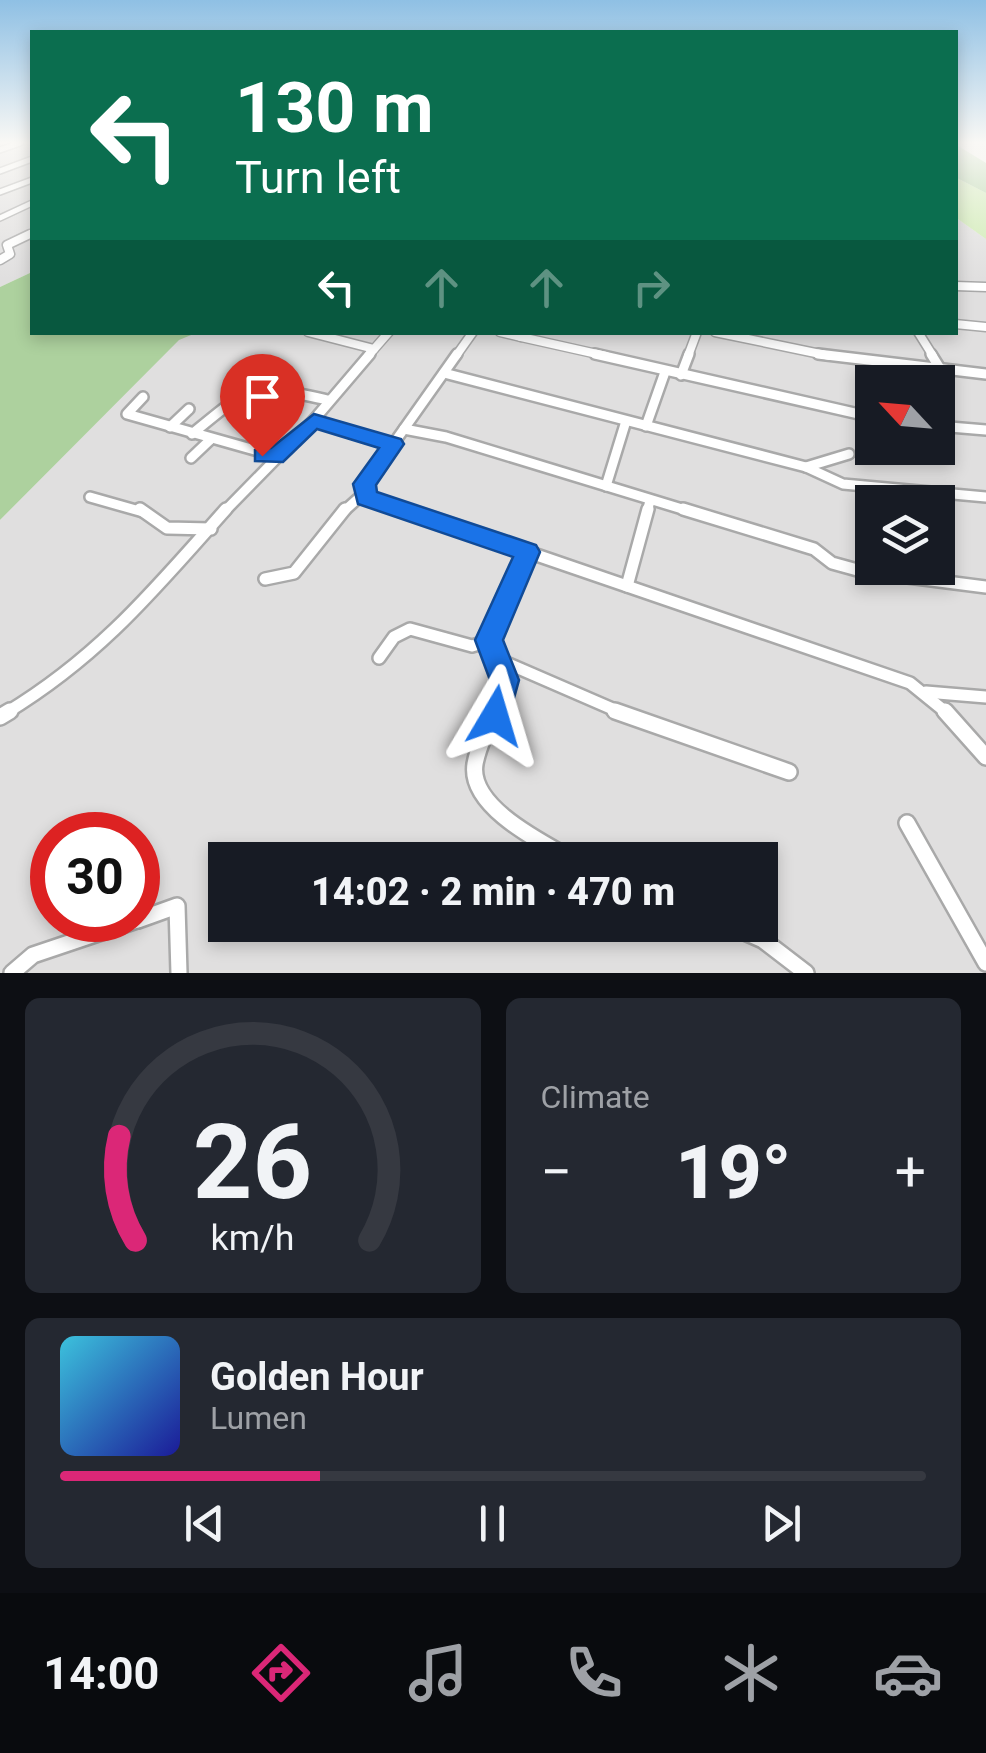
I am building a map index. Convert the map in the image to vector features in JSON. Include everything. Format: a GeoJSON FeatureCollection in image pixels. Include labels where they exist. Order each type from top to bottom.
{"type":"FeatureCollection","features":[{"type":"Feature","properties":{"kind":"street"},"geometry":{"type":"LineString","coordinates":[[0,218],[30,204]]}},
{"type":"Feature","properties":{"kind":"street"},"geometry":{"type":"LineString","coordinates":[[0,260],[10,254],[7,245],[30,234]]}},
{"type":"Feature","properties":{"kind":"street"},"geometry":{"type":"LineString","coordinates":[[958,286],[986,287]]}},
{"type":"Feature","properties":{"kind":"street"},"geometry":{"type":"LineString","coordinates":[[958,324],[986,327]]}},
{"type":"Feature","properties":{"kind":"street"},"geometry":{"type":"LineString","coordinates":[[320,335],[374,349]]}},
{"type":"Feature","properties":{"kind":"street"},"geometry":{"type":"LineString","coordinates":[[0,717],[62,679],[119,630],[276,456],[314,421],[386,335]]}},
{"type":"Feature","properties":{"kind":"street"},"geometry":{"type":"LineString","coordinates":[[265,579],[294,573],[348,506],[363,494],[365,484],[471,335]]}},
{"type":"Feature","properties":{"kind":"street"},"geometry":{"type":"LineString","coordinates":[[514,335],[855,414]]}},
{"type":"Feature","properties":{"kind":"street"},"geometry":{"type":"LineString","coordinates":[[681,375],[695,335]]}},
{"type":"Feature","properties":{"kind":"street"},"geometry":{"type":"LineString","coordinates":[[729,335],[847,360],[894,365]]}},
{"type":"Feature","properties":{"kind":"street"},"geometry":{"type":"LineString","coordinates":[[920,335],[938,365]]}},
{"type":"Feature","properties":{"kind":"street"},"geometry":{"type":"LineString","coordinates":[[955,371],[986,374]]}},
{"type":"Feature","properties":{"kind":"street"},"geometry":{"type":"LineString","coordinates":[[646,426],[665,372]]}},
{"type":"Feature","properties":{"kind":"street"},"geometry":{"type":"LineString","coordinates":[[444,373],[806,467],[842,484],[986,497]]}},
{"type":"Feature","properties":{"kind":"street"},"geometry":{"type":"LineString","coordinates":[[192,434],[230,403],[262,386],[328,400]]}},
{"type":"Feature","properties":{"kind":"street"},"geometry":{"type":"LineString","coordinates":[[143,397],[127,414],[276,456]]}},
{"type":"Feature","properties":{"kind":"street"},"geometry":{"type":"LineString","coordinates":[[170,428],[189,410]]}},
{"type":"Feature","properties":{"kind":"street"},"geometry":{"type":"LineString","coordinates":[[314,421],[393,444]]}},
{"type":"Feature","properties":{"kind":"street"},"geometry":{"type":"LineString","coordinates":[[606,486],[626,421]]}},
{"type":"Feature","properties":{"kind":"street"},"geometry":{"type":"LineString","coordinates":[[955,427],[986,430]]}},
{"type":"Feature","properties":{"kind":"street"},"geometry":{"type":"LineString","coordinates":[[404,429],[446,437],[814,549],[832,563],[861,571],[986,587]]}},
{"type":"Feature","properties":{"kind":"street"},"geometry":{"type":"LineString","coordinates":[[191,458],[210,440]]}},
{"type":"Feature","properties":{"kind":"street"},"geometry":{"type":"LineString","coordinates":[[806,467],[848,454]]}},
{"type":"Feature","properties":{"kind":"street"},"geometry":{"type":"LineString","coordinates":[[363,494],[925,692],[986,697]]}},
{"type":"Feature","properties":{"kind":"street"},"geometry":{"type":"LineString","coordinates":[[90,497],[117,508],[138,508],[167,528],[212,528]]}},
{"type":"Feature","properties":{"kind":"street"},"geometry":{"type":"LineString","coordinates":[[626,586],[650,502]]}},
{"type":"Feature","properties":{"kind":"street"},"geometry":{"type":"LineString","coordinates":[[528,552],[489,640],[504,680],[474,767],[478,788],[540,842]]}},
{"type":"Feature","properties":{"kind":"street"},"geometry":{"type":"LineString","coordinates":[[378,658],[394,637],[410,629],[472,646],[489,640]]}},
{"type":"Feature","properties":{"kind":"street"},"geometry":{"type":"LineString","coordinates":[[494,658],[599,705],[790,772]]}},
{"type":"Feature","properties":{"kind":"street"},"geometry":{"type":"LineString","coordinates":[[925,692],[986,757]]}},
{"type":"Feature","properties":{"kind":"street"},"geometry":{"type":"LineString","coordinates":[[907,823],[986,963]]}},
{"type":"Feature","properties":{"kind":"street"},"geometry":{"type":"LineString","coordinates":[[160,912],[177,906],[180,973]]}},
{"type":"Feature","properties":{"kind":"street"},"geometry":{"type":"LineString","coordinates":[[12,973],[33,955],[72,942]]}},
{"type":"Feature","properties":{"kind":"street"},"geometry":{"type":"LineString","coordinates":[[766,942],[806,973]]}},
{"type":"Feature","properties":{"kind":"shaded area"},"geometry":{"type":"Polygon","coordinates":[[[0,188],[30,188],[30,273],[0,287],[0,188]]]}},
{"type":"Feature","properties":{"kind":"shaded area"},"geometry":{"type":"Polygon","coordinates":[[[958,219],[986,239],[986,973],[0,973],[0,520],[179,339],[189,335],[958,335],[958,219]]]}},
{"type":"Feature","properties":{"kind":"green space"},"geometry":{"type":"Polygon","coordinates":[[[958,188],[977,188],[986,193],[986,239],[958,219],[958,188]]]}},
{"type":"Feature","properties":{"kind":"green space"},"geometry":{"type":"Polygon","coordinates":[[[30,273],[30,335],[191,335],[179,340],[0,520],[0,287],[30,273]]]}},
{"type":"Feature","properties":{"kind":"route"},"geometry":{"type":"LineString","coordinates":[[262,456],[276,456],[303,427],[314,421],[393,444],[365,484],[366,498],[528,552],[489,640],[504,680],[495,716]]}}]}
